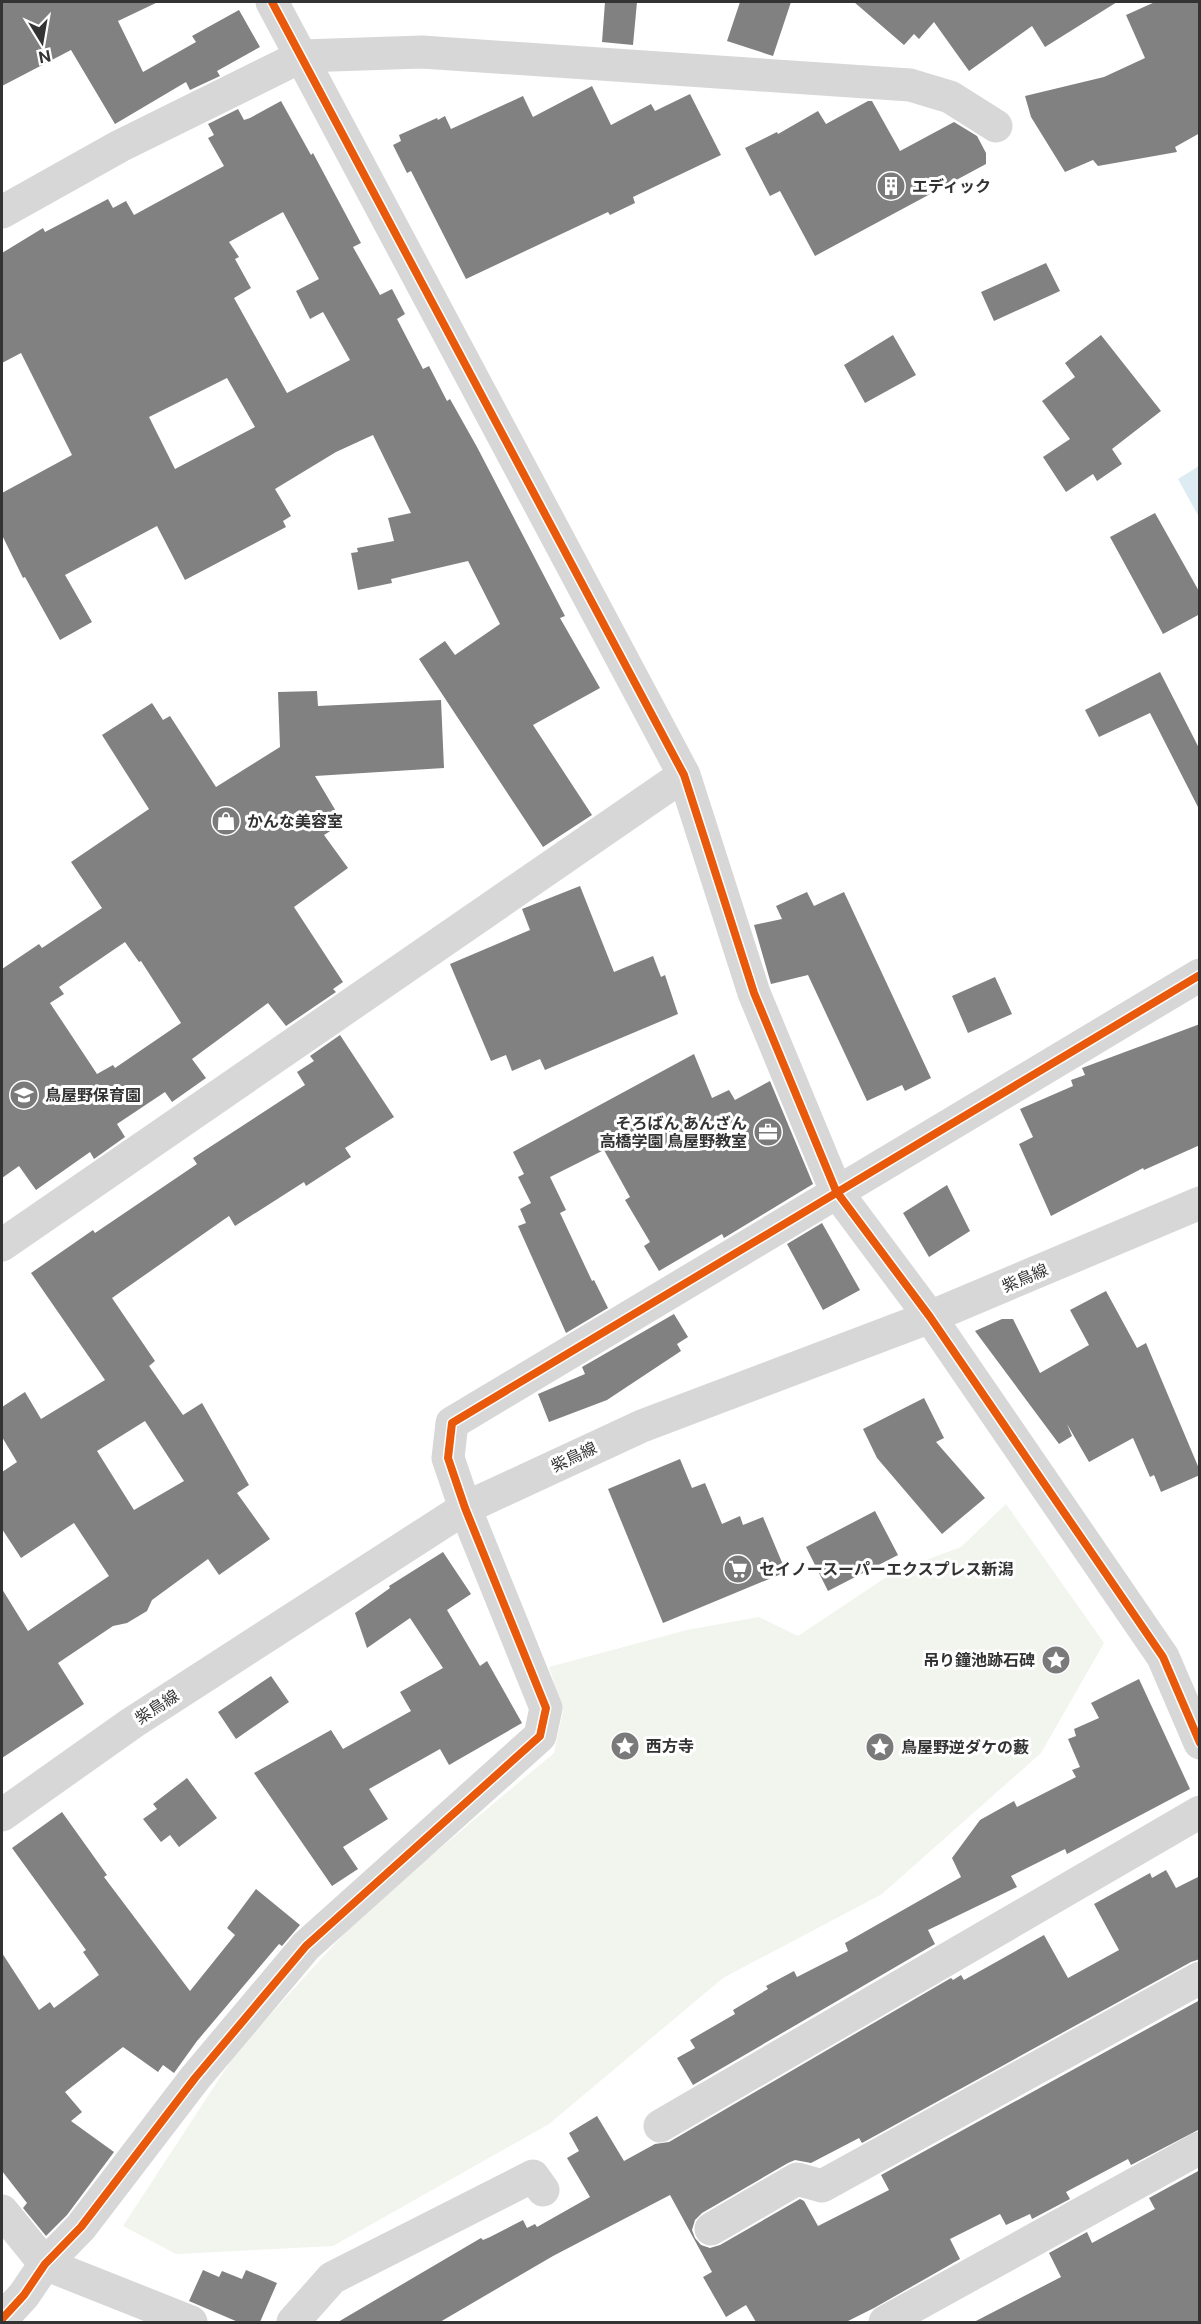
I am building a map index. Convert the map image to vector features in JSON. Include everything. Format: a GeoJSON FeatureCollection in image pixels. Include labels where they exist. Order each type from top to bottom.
{"type":"FeatureCollection","features":[{"type":"Feature","properties":{"kind":"street"},"geometry":{"type":"LineString","coordinates":[[272,2],[684,775],[754,993],[836,1191],[930,1317],[1163,1657],[1200,1743]]}},
{"type":"Feature","properties":{"kind":"street"},"geometry":{"type":"LineString","coordinates":[[2,213],[120,146],[302,56],[422,52],[910,85],[950,97],[996,126]]}},
{"type":"Feature","properties":{"kind":"street"},"geometry":{"type":"LineString","coordinates":[[2,1245],[684,775]]}},
{"type":"Feature","properties":{"kind":"street"},"geometry":{"type":"LineString","coordinates":[[2,2319],[24,2295],[45,2264],[81,2227],[195,2078],[306,1946],[540,1736],[546,1707],[465,1508],[448,1458],[452,1423],[1200,975]]}},
{"type":"Feature","properties":{"kind":"street","name":"紫鳥線"},"geometry":{"type":"LineString","coordinates":[[2,1815],[132,1723],[465,1508],[642,1425],[930,1317],[1200,1203]]}},
{"type":"Feature","properties":{"kind":"street"},"geometry":{"type":"LineString","coordinates":[[660,2126],[1200,1812]]}},
{"type":"Feature","properties":{"kind":"street"},"geometry":{"type":"LineString","coordinates":[[711,2229],[796,2179],[822,2186],[1200,1978]]}},
{"type":"Feature","properties":{"kind":"street"},"geometry":{"type":"LineString","coordinates":[[885,2322],[1200,2148]]}},
{"type":"Feature","properties":{"kind":"street"},"geometry":{"type":"LineString","coordinates":[[293,2322],[332,2278],[533,2176],[543,2190]]}},
{"type":"Feature","properties":{"kind":"street"},"geometry":{"type":"LineString","coordinates":[[2,2211],[45,2264],[191,2322]]}},
{"type":"Feature","properties":{"kind":"shaded area"},"geometry":{"type":"Polygon","coordinates":[[[1199,466],[1199,517],[1178,479],[1199,466]]]}},
{"type":"Feature","properties":{"kind":"shaded area"},"geometry":{"type":"Polygon","coordinates":[[[1006,1504],[1104,1643],[1041,1753],[882,1894],[723,1978],[549,2124],[333,2246],[176,2254],[123,2226],[238,2050],[364,1912],[554,1753],[563,1711],[549,1667],[687,1630],[759,1617],[798,1636],[894,1572],[961,1547],[1006,1504]]]}},
{"type":"Feature","properties":{"kind":"building"},"geometry":{"type":"Polygon","coordinates":[[[2,2],[158,2],[118,21],[143,72],[196,42],[192,36],[239,10],[260,47],[217,71],[220,76],[190,90],[186,82],[115,124],[71,50],[2,86],[2,2]]]}},
{"type":"Feature","properties":{"kind":"building"},"geometry":{"type":"Polygon","coordinates":[[[605,2],[637,2],[633,45],[602,42],[605,2]]]}},
{"type":"Feature","properties":{"kind":"building"},"geometry":{"type":"Polygon","coordinates":[[[740,2],[791,2],[773,56],[727,41],[740,2]]]}},
{"type":"Feature","properties":{"kind":"building"},"geometry":{"type":"Polygon","coordinates":[[[854,2],[1117,2],[1045,47],[1032,26],[969,71],[934,22],[919,39],[914,34],[904,45],[854,2]]]}},
{"type":"Feature","properties":{"kind":"building"},"geometry":{"type":"Polygon","coordinates":[[[1155,2],[1200,2],[1200,133],[1175,147],[1177,152],[1098,166],[1093,160],[1065,172],[1031,117],[1025,96],[1104,77],[1145,58],[1126,15],[1155,2]]]}},
{"type":"Feature","properties":{"kind":"building"},"geometry":{"type":"Polygon","coordinates":[[[592,86],[611,125],[651,104],[655,111],[690,94],[721,155],[633,197],[635,203],[610,215],[608,212],[466,279],[411,171],[407,173],[393,145],[401,141],[399,135],[445,116],[451,129],[523,96],[533,117],[592,86]]]}},
{"type":"Feature","properties":{"kind":"building"},"geometry":{"type":"Polygon","coordinates":[[[281,101],[311,155],[313,153],[361,243],[353,247],[380,295],[392,289],[405,314],[397,319],[423,369],[429,366],[447,401],[450,399],[477,447],[565,616],[560,618],[600,688],[533,725],[592,815],[543,847],[419,659],[445,641],[455,655],[500,624],[468,561],[391,579],[392,583],[358,590],[351,553],[358,552],[357,548],[394,541],[388,518],[411,513],[373,435],[336,452],[275,489],[291,516],[283,521],[286,527],[185,580],[157,526],[65,575],[92,622],[60,640],[25,577],[23,578],[2,535],[2,493],[72,455],[21,353],[2,363],[2,253],[43,228],[45,232],[108,199],[113,208],[126,201],[134,215],[224,166],[208,138],[214,135],[208,124],[238,109],[244,120],[281,101]],[[283,212],[229,242],[239,257],[235,259],[251,288],[234,298],[287,393],[350,360],[323,312],[310,319],[296,291],[319,279],[283,212]],[[227,378],[149,417],[175,469],[255,427],[227,378]]]}},
{"type":"Feature","properties":{"kind":"building"},"geometry":{"type":"Polygon","coordinates":[[[872,101],[900,151],[954,122],[977,136],[986,153],[986,164],[815,256],[780,191],[770,196],[745,148],[777,132],[778,134],[818,111],[826,124],[872,101]]]}},
{"type":"Feature","properties":{"kind":"building"},"geometry":{"type":"Polygon","coordinates":[[[1046,263],[1060,291],[994,321],[981,292],[1046,263]]]}},
{"type":"Feature","properties":{"kind":"building"},"geometry":{"type":"Polygon","coordinates":[[[893,335],[916,375],[865,403],[844,365],[893,335]]]}},
{"type":"Feature","properties":{"kind":"building"},"geometry":{"type":"Polygon","coordinates":[[[1101,335],[1161,411],[1112,449],[1122,464],[1097,481],[1093,474],[1066,492],[1043,457],[1070,439],[1042,401],[1075,377],[1065,363],[1101,335]]]}},
{"type":"Feature","properties":{"kind":"building"},"geometry":{"type":"Polygon","coordinates":[[[1155,513],[1200,593],[1200,614],[1163,634],[1110,537],[1155,513]]]}},
{"type":"Feature","properties":{"kind":"building"},"geometry":{"type":"Polygon","coordinates":[[[1160,672],[1200,750],[1200,811],[1150,713],[1099,737],[1085,710],[1160,672]]]}},
{"type":"Feature","properties":{"kind":"building"},"geometry":{"type":"Polygon","coordinates":[[[317,691],[318,706],[441,700],[444,768],[315,776],[343,823],[324,835],[348,868],[294,907],[343,982],[333,989],[336,992],[286,1026],[268,1003],[192,1059],[206,1078],[172,1102],[165,1092],[117,1124],[125,1137],[94,1159],[90,1152],[36,1190],[19,1166],[2,1178],[2,969],[39,944],[42,948],[102,908],[71,862],[149,809],[102,735],[152,703],[163,720],[170,716],[216,787],[280,747],[278,692],[317,691]],[[125,942],[59,987],[64,994],[50,1003],[97,1074],[113,1065],[115,1068],[181,1023],[141,961],[139,962],[125,942]]]}},
{"type":"Feature","properties":{"kind":"building"},"geometry":{"type":"Polygon","coordinates":[[[580,886],[614,972],[653,956],[661,977],[665,975],[678,1014],[545,1070],[540,1059],[512,1071],[506,1055],[491,1061],[450,964],[530,930],[522,909],[580,886]]]}},
{"type":"Feature","properties":{"kind":"building"},"geometry":{"type":"Polygon","coordinates":[[[807,892],[814,906],[844,892],[931,1078],[905,1091],[902,1085],[867,1101],[808,975],[771,984],[754,925],[782,919],[776,906],[807,892]]]}},
{"type":"Feature","properties":{"kind":"building"},"geometry":{"type":"Polygon","coordinates":[[[995,977],[1012,1014],[968,1033],[952,996],[995,977]]]}},
{"type":"Feature","properties":{"kind":"building"},"geometry":{"type":"Polygon","coordinates":[[[1200,1024],[1200,1145],[1144,1170],[1143,1168],[1051,1216],[1019,1144],[1033,1137],[1020,1109],[1073,1086],[1071,1080],[1085,1075],[1082,1068],[1200,1024]]]}},
{"type":"Feature","properties":{"kind":"building"},"geometry":{"type":"Polygon","coordinates":[[[340,1035],[394,1117],[345,1148],[351,1157],[306,1186],[304,1182],[235,1226],[229,1216],[112,1298],[155,1361],[149,1366],[183,1415],[202,1403],[249,1485],[237,1493],[270,1539],[219,1575],[208,1559],[152,1600],[147,1611],[127,1623],[113,1626],[58,1663],[84,1704],[2,1758],[2,1589],[28,1631],[109,1576],[74,1523],[21,1558],[2,1529],[2,1472],[17,1462],[2,1437],[2,1407],[25,1392],[41,1419],[105,1380],[31,1273],[93,1230],[95,1233],[197,1164],[193,1158],[305,1085],[297,1072],[314,1061],[310,1056],[340,1035]],[[145,1421],[97,1451],[134,1510],[184,1481],[145,1421]]]}},
{"type":"Feature","properties":{"kind":"building"},"geometry":{"type":"Polygon","coordinates":[[[694,1054],[712,1098],[729,1090],[735,1100],[770,1081],[813,1184],[724,1238],[722,1234],[659,1271],[644,1246],[650,1242],[625,1200],[630,1197],[604,1150],[550,1177],[566,1210],[560,1213],[592,1281],[594,1280],[608,1308],[566,1333],[518,1226],[526,1223],[520,1209],[531,1203],[518,1177],[524,1174],[513,1152],[694,1054]]]}},
{"type":"Feature","properties":{"kind":"building"},"geometry":{"type":"Polygon","coordinates":[[[947,1185],[970,1231],[929,1257],[903,1213],[947,1185]]]}},
{"type":"Feature","properties":{"kind":"building"},"geometry":{"type":"Polygon","coordinates":[[[822,1223],[860,1290],[823,1310],[787,1244],[822,1223]]]}},
{"type":"Feature","properties":{"kind":"building"},"geometry":{"type":"Polygon","coordinates":[[[1106,1291],[1137,1348],[1146,1343],[1200,1471],[1200,1475],[1161,1492],[1154,1475],[1150,1477],[1133,1438],[1089,1462],[1067,1424],[1072,1436],[1059,1444],[975,1331],[1002,1319],[1013,1319],[1040,1373],[1089,1345],[1070,1310],[1106,1291]]]}},
{"type":"Feature","properties":{"kind":"building"},"geometry":{"type":"Polygon","coordinates":[[[674,1314],[688,1337],[677,1344],[681,1351],[607,1400],[549,1422],[538,1394],[585,1374],[582,1367],[674,1314]]]}},
{"type":"Feature","properties":{"kind":"building"},"geometry":{"type":"Polygon","coordinates":[[[924,1398],[944,1438],[936,1442],[985,1498],[942,1534],[877,1458],[863,1429],[924,1398]]]}},
{"type":"Feature","properties":{"kind":"building"},"geometry":{"type":"Polygon","coordinates":[[[680,1459],[692,1488],[705,1483],[722,1524],[740,1516],[743,1525],[763,1517],[786,1572],[663,1623],[608,1489],[680,1459]]]}},
{"type":"Feature","properties":{"kind":"building"},"geometry":{"type":"Polygon","coordinates":[[[875,1511],[898,1555],[828,1591],[806,1547],[875,1511]]]}},
{"type":"Feature","properties":{"kind":"building"},"geometry":{"type":"Polygon","coordinates":[[[443,1552],[471,1594],[447,1610],[480,1666],[487,1661],[522,1723],[449,1765],[440,1749],[369,1789],[388,1819],[343,1847],[358,1869],[332,1886],[254,1773],[331,1730],[343,1749],[411,1711],[400,1692],[443,1668],[410,1618],[367,1648],[355,1613],[390,1588],[389,1586],[443,1552]]]}},
{"type":"Feature","properties":{"kind":"building"},"geometry":{"type":"Polygon","coordinates":[[[271,1676],[289,1702],[236,1739],[218,1712],[271,1676]]]}},
{"type":"Feature","properties":{"kind":"building"},"geometry":{"type":"Polygon","coordinates":[[[1139,1679],[1190,1789],[1067,1854],[1065,1849],[1011,1876],[1017,1887],[928,1930],[935,1944],[693,2085],[677,2058],[695,2048],[690,2040],[735,2014],[733,2010],[768,1989],[766,1986],[794,1971],[797,1977],[848,1951],[845,1943],[961,1877],[952,1858],[980,1820],[1014,1801],[1017,1807],[1076,1777],[1072,1770],[1080,1767],[1068,1739],[1076,1736],[1074,1729],[1099,1718],[1091,1703],[1139,1679]]]}},
{"type":"Feature","properties":{"kind":"building"},"geometry":{"type":"Polygon","coordinates":[[[187,1778],[217,1818],[179,1847],[170,1835],[161,1842],[143,1819],[157,1809],[153,1804],[187,1778]]]}},
{"type":"Feature","properties":{"kind":"building"},"geometry":{"type":"Polygon","coordinates":[[[62,1812],[107,1875],[104,1877],[190,1991],[235,1935],[227,1928],[256,1889],[300,1925],[282,1946],[279,1944],[197,2041],[174,2073],[163,2065],[158,2072],[123,2047],[65,2092],[82,2112],[71,2121],[114,2152],[67,2215],[46,2236],[23,2208],[27,2203],[2,2171],[2,1953],[39,2010],[50,2002],[54,2008],[99,1975],[83,1952],[86,1950],[12,1848],[62,1812]]]}},
{"type":"Feature","properties":{"kind":"building"},"geometry":{"type":"Polygon","coordinates":[[[1166,1870],[1176,1888],[1200,1876],[1200,1959],[862,2143],[859,2138],[811,2163],[795,2160],[788,2163],[702,2213],[695,2220],[692,2230],[695,2238],[701,2245],[710,2248],[720,2245],[800,2199],[804,2201],[818,2226],[889,2190],[881,2175],[1200,2000],[1200,2129],[1131,2165],[1128,2159],[1066,2192],[1070,2199],[1032,2219],[1030,2214],[1006,2225],[1000,2214],[950,2239],[960,2259],[874,2308],[846,2322],[756,2322],[746,2305],[726,2317],[703,2277],[712,2272],[670,2195],[553,2256],[440,2322],[338,2322],[481,2238],[483,2240],[490,2237],[523,2220],[527,2228],[535,2224],[537,2227],[590,2197],[567,2158],[579,2151],[569,2133],[597,2116],[624,2161],[655,2144],[669,2142],[951,1978],[953,1980],[961,1975],[964,1980],[1044,1935],[1068,1978],[1119,1950],[1094,1904],[1150,1873],[1152,1878],[1166,1870]]]}},
{"type":"Feature","properties":{"kind":"building"},"geometry":{"type":"Polygon","coordinates":[[[1200,2170],[1200,2322],[974,2322],[1061,2277],[1049,2253],[1087,2232],[1092,2243],[1155,2209],[1149,2198],[1200,2170]]]}},
{"type":"Feature","properties":{"kind":"building"},"geometry":{"type":"Polygon","coordinates":[[[203,2270],[219,2277],[222,2271],[242,2279],[246,2270],[277,2283],[260,2322],[238,2322],[189,2301],[203,2270]]]}},
{"type":"Feature","properties":{"kind":"cycle path"},"geometry":{"type":"LineString","coordinates":[[272,2],[684,775],[754,993],[836,1191],[930,1317],[1163,1657],[1200,1743]]}},
{"type":"Feature","properties":{"kind":"cycle path"},"geometry":{"type":"LineString","coordinates":[[2,2319],[24,2295],[45,2264],[81,2227],[195,2078],[306,1946],[540,1736],[546,1708],[465,1508],[448,1458],[452,1423],[1200,975]]}},
{"type":"Feature","properties":{"kind":"place","name":"エディック"},"geometry":{"type":"Point","coordinates":[891,186]}},
{"type":"Feature","properties":{"kind":"place","name":"かんな美容室"},"geometry":{"type":"Point","coordinates":[226,821]}},
{"type":"Feature","properties":{"kind":"place","name":"鳥屋野保育園"},"geometry":{"type":"Point","coordinates":[24,1095]}},
{"type":"Feature","properties":{"kind":"place","name":"そろばん あんざん 高橋学園 鳥屋野教室"},"geometry":{"type":"Point","coordinates":[768,1132]}},
{"type":"Feature","properties":{"kind":"place","name":"セイノースーパーエクスプレス新潟"},"geometry":{"type":"Point","coordinates":[738,1569]}},
{"type":"Feature","properties":{"kind":"place","name":"吊り鐘池跡石碑"},"geometry":{"type":"Point","coordinates":[1056,1660]}},
{"type":"Feature","properties":{"kind":"place","name":"西方寺"},"geometry":{"type":"Point","coordinates":[625,1746]}},
{"type":"Feature","properties":{"kind":"place","name":"鳥屋野逆ダケの藪"},"geometry":{"type":"Point","coordinates":[880,1747]}}]}
